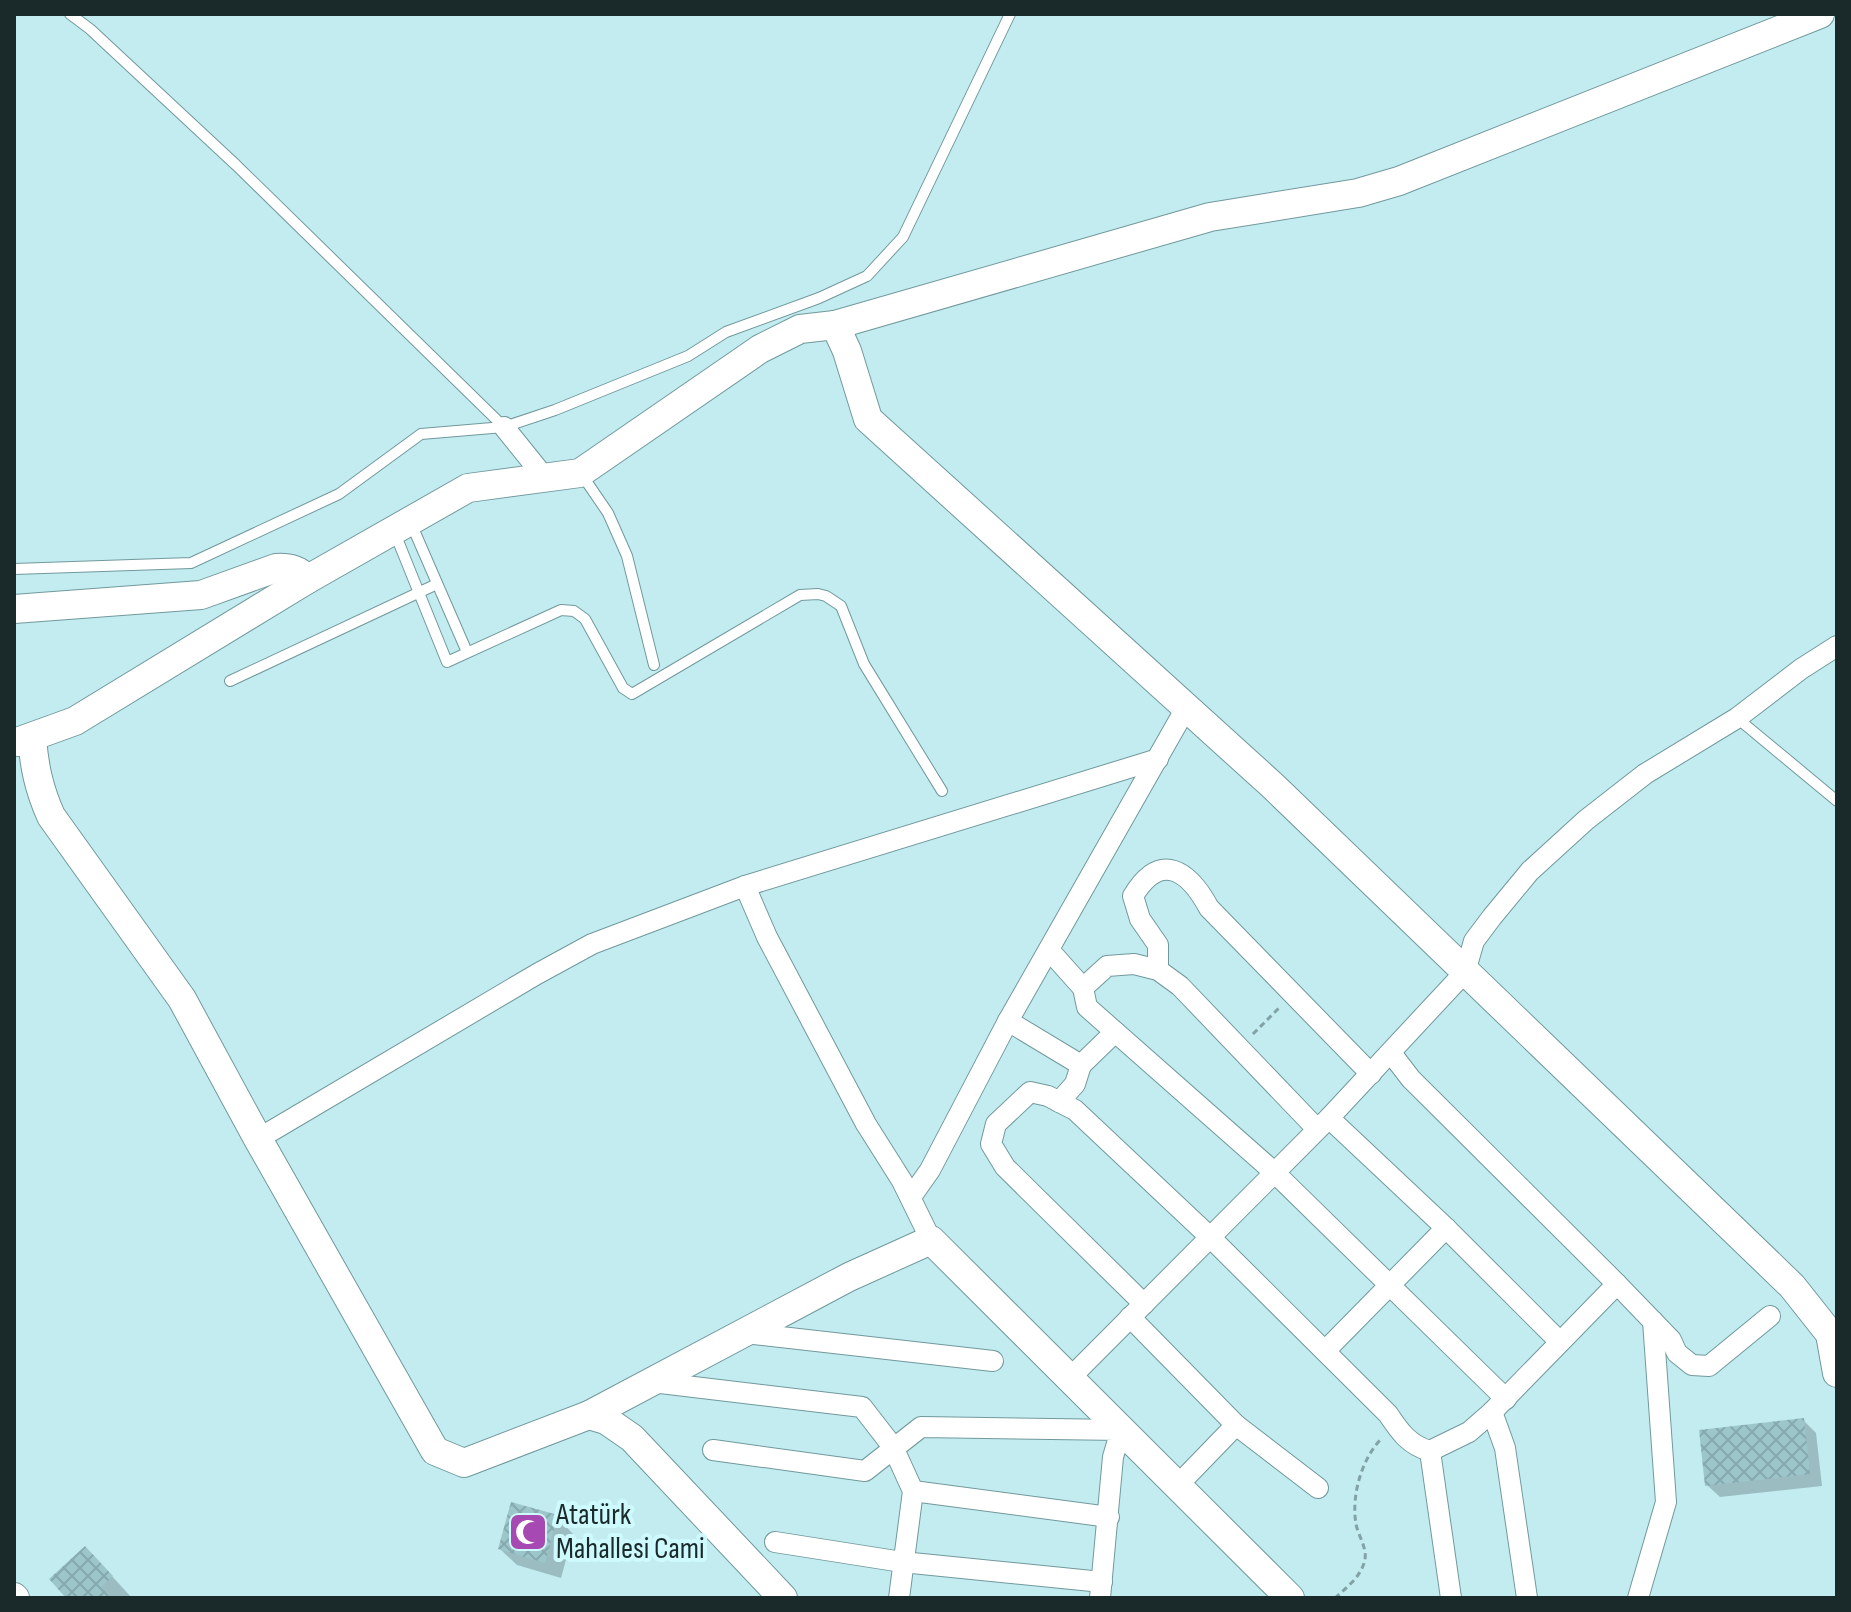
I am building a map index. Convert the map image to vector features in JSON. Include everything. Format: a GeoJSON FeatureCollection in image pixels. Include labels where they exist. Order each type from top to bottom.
{"type":"FeatureCollection","features":[{"type":"Feature","properties":{"kind":"street"},"geometry":{"type":"LineString","coordinates":[[931,1240],[849,1277],[589,1415],[464,1463],[435,1451],[182,999],[51,816],[23,740],[75,721],[308,579],[468,488],[580,473],[760,349],[800,329],[835,325],[1210,217],[1358,193],[1399,181],[1820,14]]}},
{"type":"Feature","properties":{"kind":"street"},"geometry":{"type":"LineString","coordinates":[[835,325],[847,351],[868,419],[1273,786],[1792,1286],[1830,1334],[1837,1373]]}},
{"type":"Feature","properties":{"kind":"street"},"geometry":{"type":"LineString","coordinates":[[504,427],[545,478]]}},
{"type":"Feature","properties":{"kind":"street"},"geometry":{"type":"LineString","coordinates":[[14,609],[201,595],[276,568],[288,567],[308,579]]}},
{"type":"Feature","properties":{"kind":"street"},"geometry":{"type":"LineString","coordinates":[[1069,1379],[1323,1124],[1465,972],[1474,941],[1530,871],[1586,820],[1645,774],[1737,718],[1837,646]]}},
{"type":"Feature","properties":{"kind":"street"},"geometry":{"type":"LineString","coordinates":[[911,1197],[930,1170],[1008,1021],[1186,708]]}},
{"type":"Feature","properties":{"kind":"street"},"geometry":{"type":"LineString","coordinates":[[258,1139],[592,944],[745,886],[1158,759]]}},
{"type":"Feature","properties":{"kind":"street"},"geometry":{"type":"LineString","coordinates":[[1158,970],[1158,945],[1140,919],[1133,896],[1142,882],[1157,873],[1174,870],[1197,886],[1209,908],[1371,1074]]}},
{"type":"Feature","properties":{"kind":"street"},"geometry":{"type":"LineString","coordinates":[[745,886],[774,950],[866,1124],[911,1197],[931,1240],[1290,1598]]}},
{"type":"Feature","properties":{"kind":"street"},"geometry":{"type":"LineString","coordinates":[[1049,950],[1083,988],[1087,1007],[1274,1172],[1390,1286],[1499,1406],[1527,1598]]}},
{"type":"Feature","properties":{"kind":"street"},"geometry":{"type":"LineString","coordinates":[[1083,988],[1107,966],[1134,964],[1158,970],[1180,986],[1240,1048],[1323,1124],[1446,1228],[1560,1342]]}},
{"type":"Feature","properties":{"kind":"street"},"geometry":{"type":"LineString","coordinates":[[1008,1021],[1081,1065]]}},
{"type":"Feature","properties":{"kind":"street"},"geometry":{"type":"LineString","coordinates":[[1059,1102],[1075,1084],[1081,1065],[1115,1032]]}},
{"type":"Feature","properties":{"kind":"street"},"geometry":{"type":"LineString","coordinates":[[1391,1053],[1411,1079],[1617,1284],[1671,1340],[1677,1353],[1692,1365],[1709,1366],[1770,1316]]}},
{"type":"Feature","properties":{"kind":"street"},"geometry":{"type":"LineString","coordinates":[[1318,1488],[1236,1425],[1137,1310],[1005,1167],[991,1144],[996,1124],[1030,1092],[1075,1110],[1325,1351],[1395,1424],[1406,1440],[1430,1451]]}},
{"type":"Feature","properties":{"kind":"street"},"geometry":{"type":"LineString","coordinates":[[1325,1351],[1446,1228]]}},
{"type":"Feature","properties":{"kind":"street"},"geometry":{"type":"LineString","coordinates":[[1430,1451],[1469,1432],[1499,1406],[1617,1284]]}},
{"type":"Feature","properties":{"kind":"street"},"geometry":{"type":"LineString","coordinates":[[1638,1598],[1666,1502],[1653,1321]]}},
{"type":"Feature","properties":{"kind":"street"},"geometry":{"type":"LineString","coordinates":[[745,1333],[993,1361]]}},
{"type":"Feature","properties":{"kind":"street"},"geometry":{"type":"LineString","coordinates":[[652,1382],[862,1407],[893,1447],[913,1491],[899,1598]]}},
{"type":"Feature","properties":{"kind":"street"},"geometry":{"type":"LineString","coordinates":[[589,1415],[606,1420],[632,1438],[783,1598]]}},
{"type":"Feature","properties":{"kind":"street"},"geometry":{"type":"LineString","coordinates":[[1177,1486],[1236,1425]]}},
{"type":"Feature","properties":{"kind":"street"},"geometry":{"type":"LineString","coordinates":[[713,1450],[865,1471],[921,1427],[1121,1430]]}},
{"type":"Feature","properties":{"kind":"street"},"geometry":{"type":"LineString","coordinates":[[775,1542],[1101,1590],[1113,1457],[1121,1430]]}},
{"type":"Feature","properties":{"kind":"street"},"geometry":{"type":"LineString","coordinates":[[1430,1451],[1451,1598]]}},
{"type":"Feature","properties":{"kind":"street"},"geometry":{"type":"LineString","coordinates":[[913,1491],[1109,1517]]}},
{"type":"Feature","properties":{"kind":"lane"},"geometry":{"type":"LineString","coordinates":[[70,14],[236,165],[504,427]]}},
{"type":"Feature","properties":{"kind":"lane"},"geometry":{"type":"LineString","coordinates":[[14,569],[191,563],[339,494],[421,434],[504,427],[555,410],[688,356],[726,332],[819,298],[867,276],[903,237],[1010,14]]}},
{"type":"Feature","properties":{"kind":"lane"},"geometry":{"type":"LineString","coordinates":[[580,473],[608,513],[627,556],[654,665]]}},
{"type":"Feature","properties":{"kind":"lane"},"geometry":{"type":"LineString","coordinates":[[402,524],[437,584],[467,652]]}},
{"type":"Feature","properties":{"kind":"lane"},"geometry":{"type":"LineString","coordinates":[[402,524],[419,592],[447,662],[561,610],[574,611],[585,619],[623,688],[632,694],[800,595],[826,596],[846,614],[864,664],[942,791]]}},
{"type":"Feature","properties":{"kind":"lane"},"geometry":{"type":"LineString","coordinates":[[230,681],[437,584]]}},
{"type":"Feature","properties":{"kind":"lane"},"geometry":{"type":"LineString","coordinates":[[1737,718],[1837,801]]}},
{"type":"Feature","properties":{"kind":"path"},"geometry":{"type":"LineString","coordinates":[[1240,1048],[1293,994]]}},
{"type":"Feature","properties":{"kind":"path"},"geometry":{"type":"LineString","coordinates":[[1335,1598],[1358,1576],[1366,1557],[1355,1523],[1360,1478],[1370,1450],[1395,1424]]}},
{"type":"Feature","properties":{"kind":"building"},"geometry":{"type":"Polygon","coordinates":[[[1804,1418],[1810,1474],[1705,1486],[1699,1430],[1804,1418]]]}},
{"type":"Feature","properties":{"kind":"building","name":"Atatürk Mahallesi Cami"},"geometry":{"type":"Polygon","coordinates":[[[511,1502],[558,1515],[545,1563],[498,1549],[511,1502]]]}},
{"type":"Feature","properties":{"kind":"building"},"geometry":{"type":"Polygon","coordinates":[[[85,1546],[113,1576],[101,1587],[111,1598],[66,1598],[49,1579],[85,1546]]]}},
{"type":"Feature","properties":{"kind":"place","name":"Atatürk Mahallesi Cami"},"geometry":{"type":"Point","coordinates":[528,1532]}}]}
